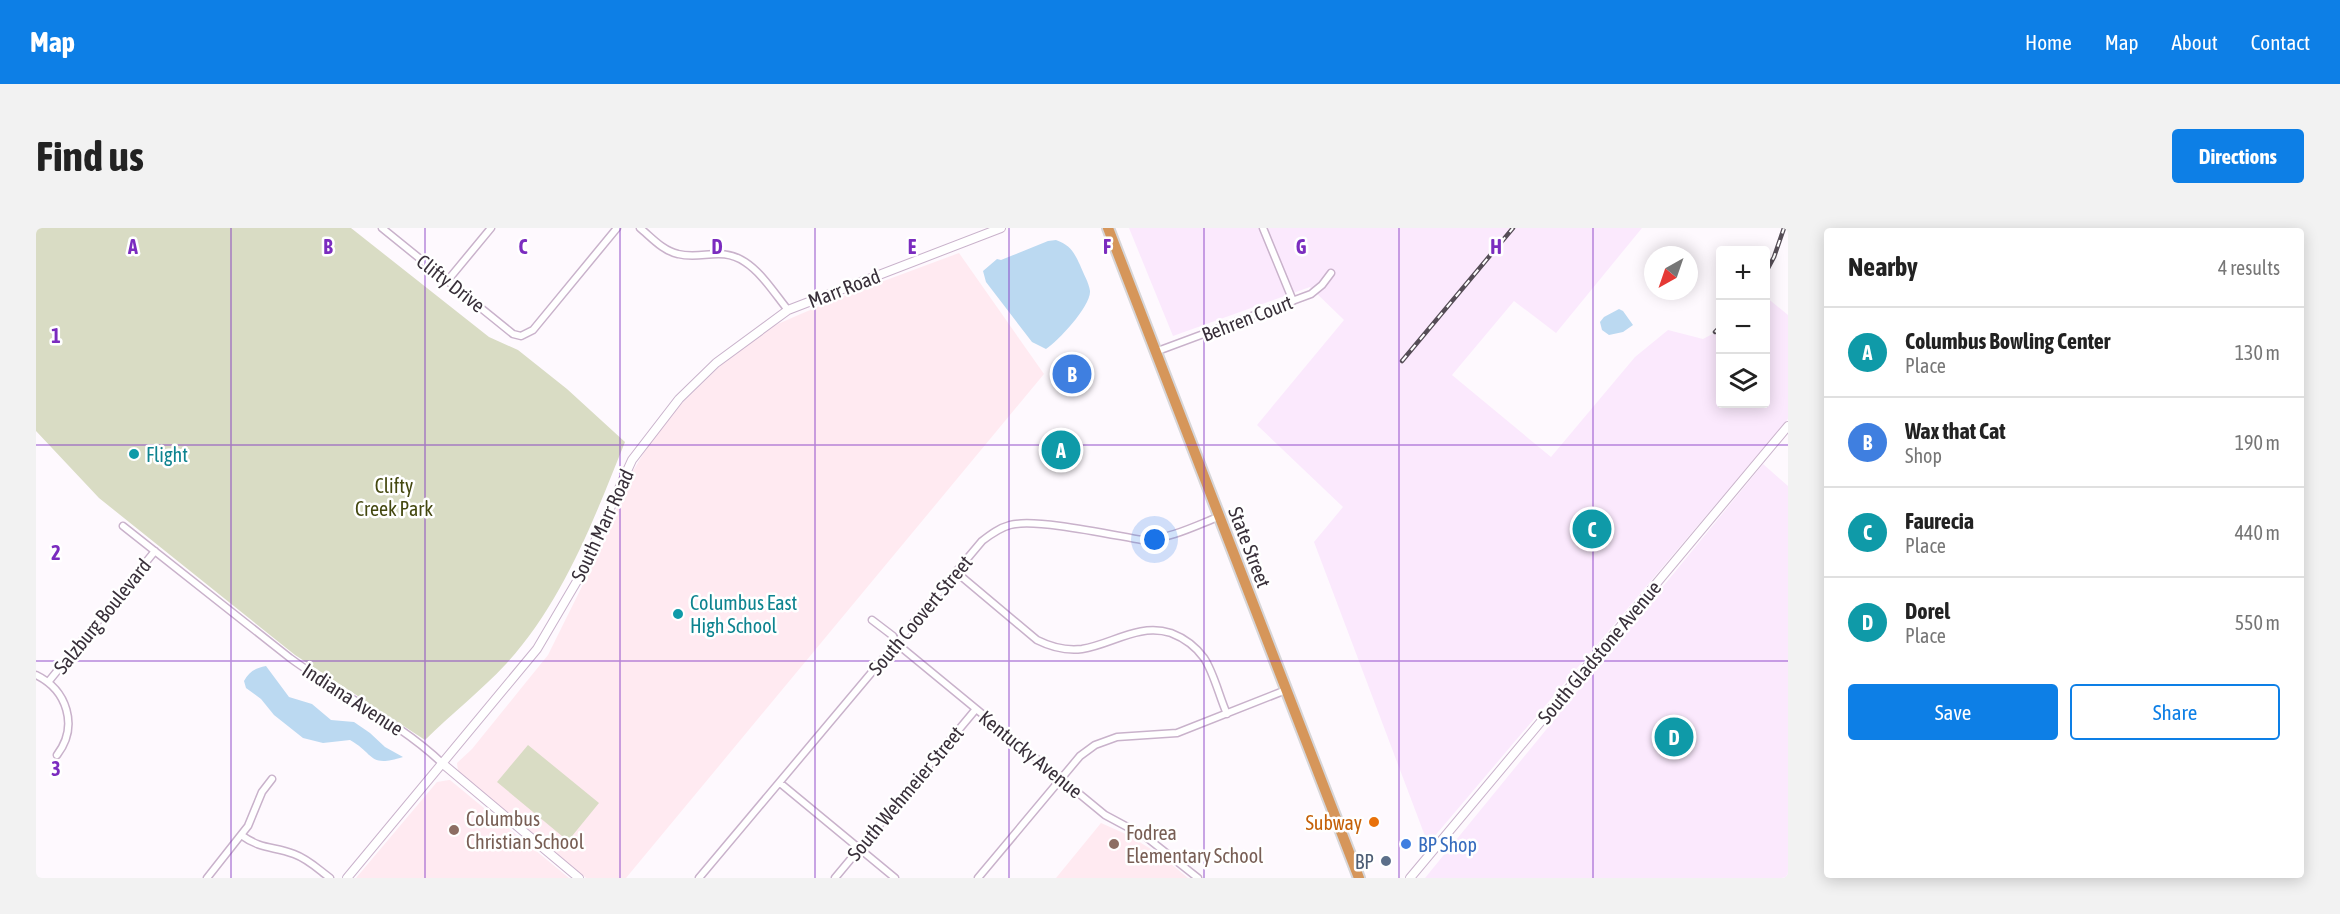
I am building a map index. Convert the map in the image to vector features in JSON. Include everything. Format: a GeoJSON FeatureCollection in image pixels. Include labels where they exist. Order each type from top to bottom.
{"type":"FeatureCollection","features":[{"type":"Feature","properties":{"kind":"highway","name":"State Street"},"geometry":{"type":"LineString","coordinates":[[1107,228],[1359,878]]}},
{"type":"Feature","properties":{"kind":"street","name":"Clifty Drive"},"geometry":{"type":"LineString","coordinates":[[382,228],[513,334],[521,336],[533,330],[617,228]]}},
{"type":"Feature","properties":{"kind":"street"},"geometry":{"type":"LineString","coordinates":[[448,280],[491,228]]}},
{"type":"Feature","properties":{"kind":"street"},"geometry":{"type":"LineString","coordinates":[[640,228],[662,246],[677,254],[715,253],[744,261],[755,270],[788,310]]}},
{"type":"Feature","properties":{"kind":"street","name":"Marr Road"},"geometry":{"type":"LineString","coordinates":[[788,310],[1001,228]]}},
{"type":"Feature","properties":{"kind":"street"},"geometry":{"type":"LineString","coordinates":[[1263,228],[1293,301]]}},
{"type":"Feature","properties":{"kind":"street","name":"Behren Court"},"geometry":{"type":"LineString","coordinates":[[1155,353],[1311,294],[1331,273]]}},
{"type":"Feature","properties":{"kind":"street","name":"South Marr Road"},"geometry":{"type":"LineString","coordinates":[[347,878],[537,650],[577,581],[632,460],[679,399],[709,370],[758,330],[788,310]]}},
{"type":"Feature","properties":{"kind":"street","name":"South Gladstone Avenue"},"geometry":{"type":"LineString","coordinates":[[1410,878],[1788,426]]}},
{"type":"Feature","properties":{"kind":"street","name":"South Coovert Street"},"geometry":{"type":"LineString","coordinates":[[699,878],[982,541],[995,531],[1009,525],[1031,523],[1142,540],[1168,537],[1218,517]]}},
{"type":"Feature","properties":{"kind":"street","name":"Indiana Avenue"},"geometry":{"type":"LineString","coordinates":[[123,526],[314,676],[412,737],[579,878]]}},
{"type":"Feature","properties":{"kind":"street","name":"Salzburg Boulevard"},"geometry":{"type":"LineString","coordinates":[[49,681],[155,551]]}},
{"type":"Feature","properties":{"kind":"street"},"geometry":{"type":"LineString","coordinates":[[956,572],[1037,640],[1049,646],[1082,649],[1149,629],[1179,636],[1193,645],[1205,659],[1227,714]]}},
{"type":"Feature","properties":{"kind":"street","name":"Kentucky Avenue"},"geometry":{"type":"LineString","coordinates":[[872,620],[893,636],[896,643],[1105,814],[1146,837],[1198,878]]}},
{"type":"Feature","properties":{"kind":"street"},"geometry":{"type":"LineString","coordinates":[[36,675],[49,681],[64,704],[68,720],[68,734],[57,755]]}},
{"type":"Feature","properties":{"kind":"street"},"geometry":{"type":"LineString","coordinates":[[978,878],[1080,756],[1095,745],[1117,737],[1177,733],[1286,690]]}},
{"type":"Feature","properties":{"kind":"street","name":"South Wehmeier Street"},"geometry":{"type":"LineString","coordinates":[[835,878],[976,709]]}},
{"type":"Feature","properties":{"kind":"street"},"geometry":{"type":"LineString","coordinates":[[207,878],[248,826],[262,792],[272,779]]}},
{"type":"Feature","properties":{"kind":"street"},"geometry":{"type":"LineString","coordinates":[[780,783],[895,878]]}},
{"type":"Feature","properties":{"kind":"street"},"geometry":{"type":"LineString","coordinates":[[241,835],[254,844],[297,855],[330,878]]}},
{"type":"Feature","properties":{"kind":"shaded area"},"geometry":{"type":"Polygon","coordinates":[[[1129,228],[1642,228],[1556,333],[1514,301],[1452,375],[1551,457],[1635,357],[1668,330],[1703,339],[1716,332],[1716,408],[1770,408],[1770,300],[1788,315],[1788,419],[1428,844],[1314,542],[1343,507],[1257,425],[1344,320],[1310,287],[1173,336],[1129,228]]]}},
{"type":"Feature","properties":{"kind":"shaded area","name":"Columbus East High School"},"geometry":{"type":"Polygon","coordinates":[[[959,253],[1044,374],[626,878],[586,878],[458,771],[457,763],[472,749],[548,655],[604,542],[627,481],[646,449],[676,409],[722,364],[773,326],[838,298],[959,253]]]}},
{"type":"Feature","properties":{"kind":"shaded area"},"geometry":{"type":"Polygon","coordinates":[[[1763,464],[1788,486],[1788,878],[1425,878],[1763,464]]]}},
{"type":"Feature","properties":{"kind":"shaded area","name":"Columbus Christian School"},"geometry":{"type":"Polygon","coordinates":[[[450,780],[569,878],[356,878],[437,782],[450,780]]]}},
{"type":"Feature","properties":{"kind":"shaded area","name":"Fodrea Elementary School"},"geometry":{"type":"Polygon","coordinates":[[[1101,823],[1128,835],[1159,854],[1188,878],[1056,878],[1101,823]]]}},
{"type":"Feature","properties":{"kind":"green space","name":"Clifty Creek Park"},"geometry":{"type":"Polygon","coordinates":[[[36,228],[351,228],[489,337],[518,350],[567,389],[625,442],[589,530],[561,587],[544,614],[506,664],[425,740],[295,655],[99,498],[36,431],[36,228]]]}},
{"type":"Feature","properties":{"kind":"green space"},"geometry":{"type":"Polygon","coordinates":[[[528,745],[599,803],[568,841],[497,782],[528,745]]]}},
{"type":"Feature","properties":{"kind":"water"},"geometry":{"type":"Polygon","coordinates":[[[1056,240],[1065,244],[1078,260],[1090,291],[1080,314],[1046,349],[1032,342],[986,282],[983,271],[997,259],[1001,260],[1056,240]]]}},
{"type":"Feature","properties":{"kind":"water"},"geometry":{"type":"Polygon","coordinates":[[[1619,309],[1633,325],[1623,332],[1609,335],[1602,330],[1600,322],[1604,317],[1619,309]]]}},
{"type":"Feature","properties":{"kind":"water"},"geometry":{"type":"Polygon","coordinates":[[[266,666],[289,697],[312,704],[331,720],[354,722],[385,747],[403,757],[377,760],[350,740],[323,743],[303,738],[274,715],[261,699],[246,688],[244,681],[248,675],[266,666]]]}},
{"type":"Feature","properties":{"kind":"railway"},"geometry":{"type":"LineString","coordinates":[[1402,361],[1513,228]]}},
{"type":"Feature","properties":{"kind":"railway"},"geometry":{"type":"LineString","coordinates":[[1770,264],[1784,228]]}},
{"type":"Feature","properties":{"kind":"place","name":"Wax that Cat"},"geometry":{"type":"Point","coordinates":[1072,374]}},
{"type":"Feature","properties":{"kind":"place","name":"Columbus Bowling Center"},"geometry":{"type":"Point","coordinates":[1061,450]}},
{"type":"Feature","properties":{"kind":"place","name":"Flight"},"geometry":{"type":"Point","coordinates":[134,454]}},
{"type":"Feature","properties":{"kind":"place","name":"Faurecia"},"geometry":{"type":"Point","coordinates":[1592,529]}},
{"type":"Feature","properties":{"kind":"place","name":"Columbus East High School"},"geometry":{"type":"Point","coordinates":[678,614]}},
{"type":"Feature","properties":{"kind":"place","name":"Dorel"},"geometry":{"type":"Point","coordinates":[1674,737]}},
{"type":"Feature","properties":{"kind":"place","name":"Subway"},"geometry":{"type":"Point","coordinates":[1374,822]}},
{"type":"Feature","properties":{"kind":"place","name":"Columbus Christian School"},"geometry":{"type":"Point","coordinates":[454,830]}},
{"type":"Feature","properties":{"kind":"place","name":"Fodrea Elementary School"},"geometry":{"type":"Point","coordinates":[1114,844]}},
{"type":"Feature","properties":{"kind":"place","name":"BP Shop"},"geometry":{"type":"Point","coordinates":[1406,844]}},
{"type":"Feature","properties":{"kind":"place","name":"BP"},"geometry":{"type":"Point","coordinates":[1386,861]}}]}
